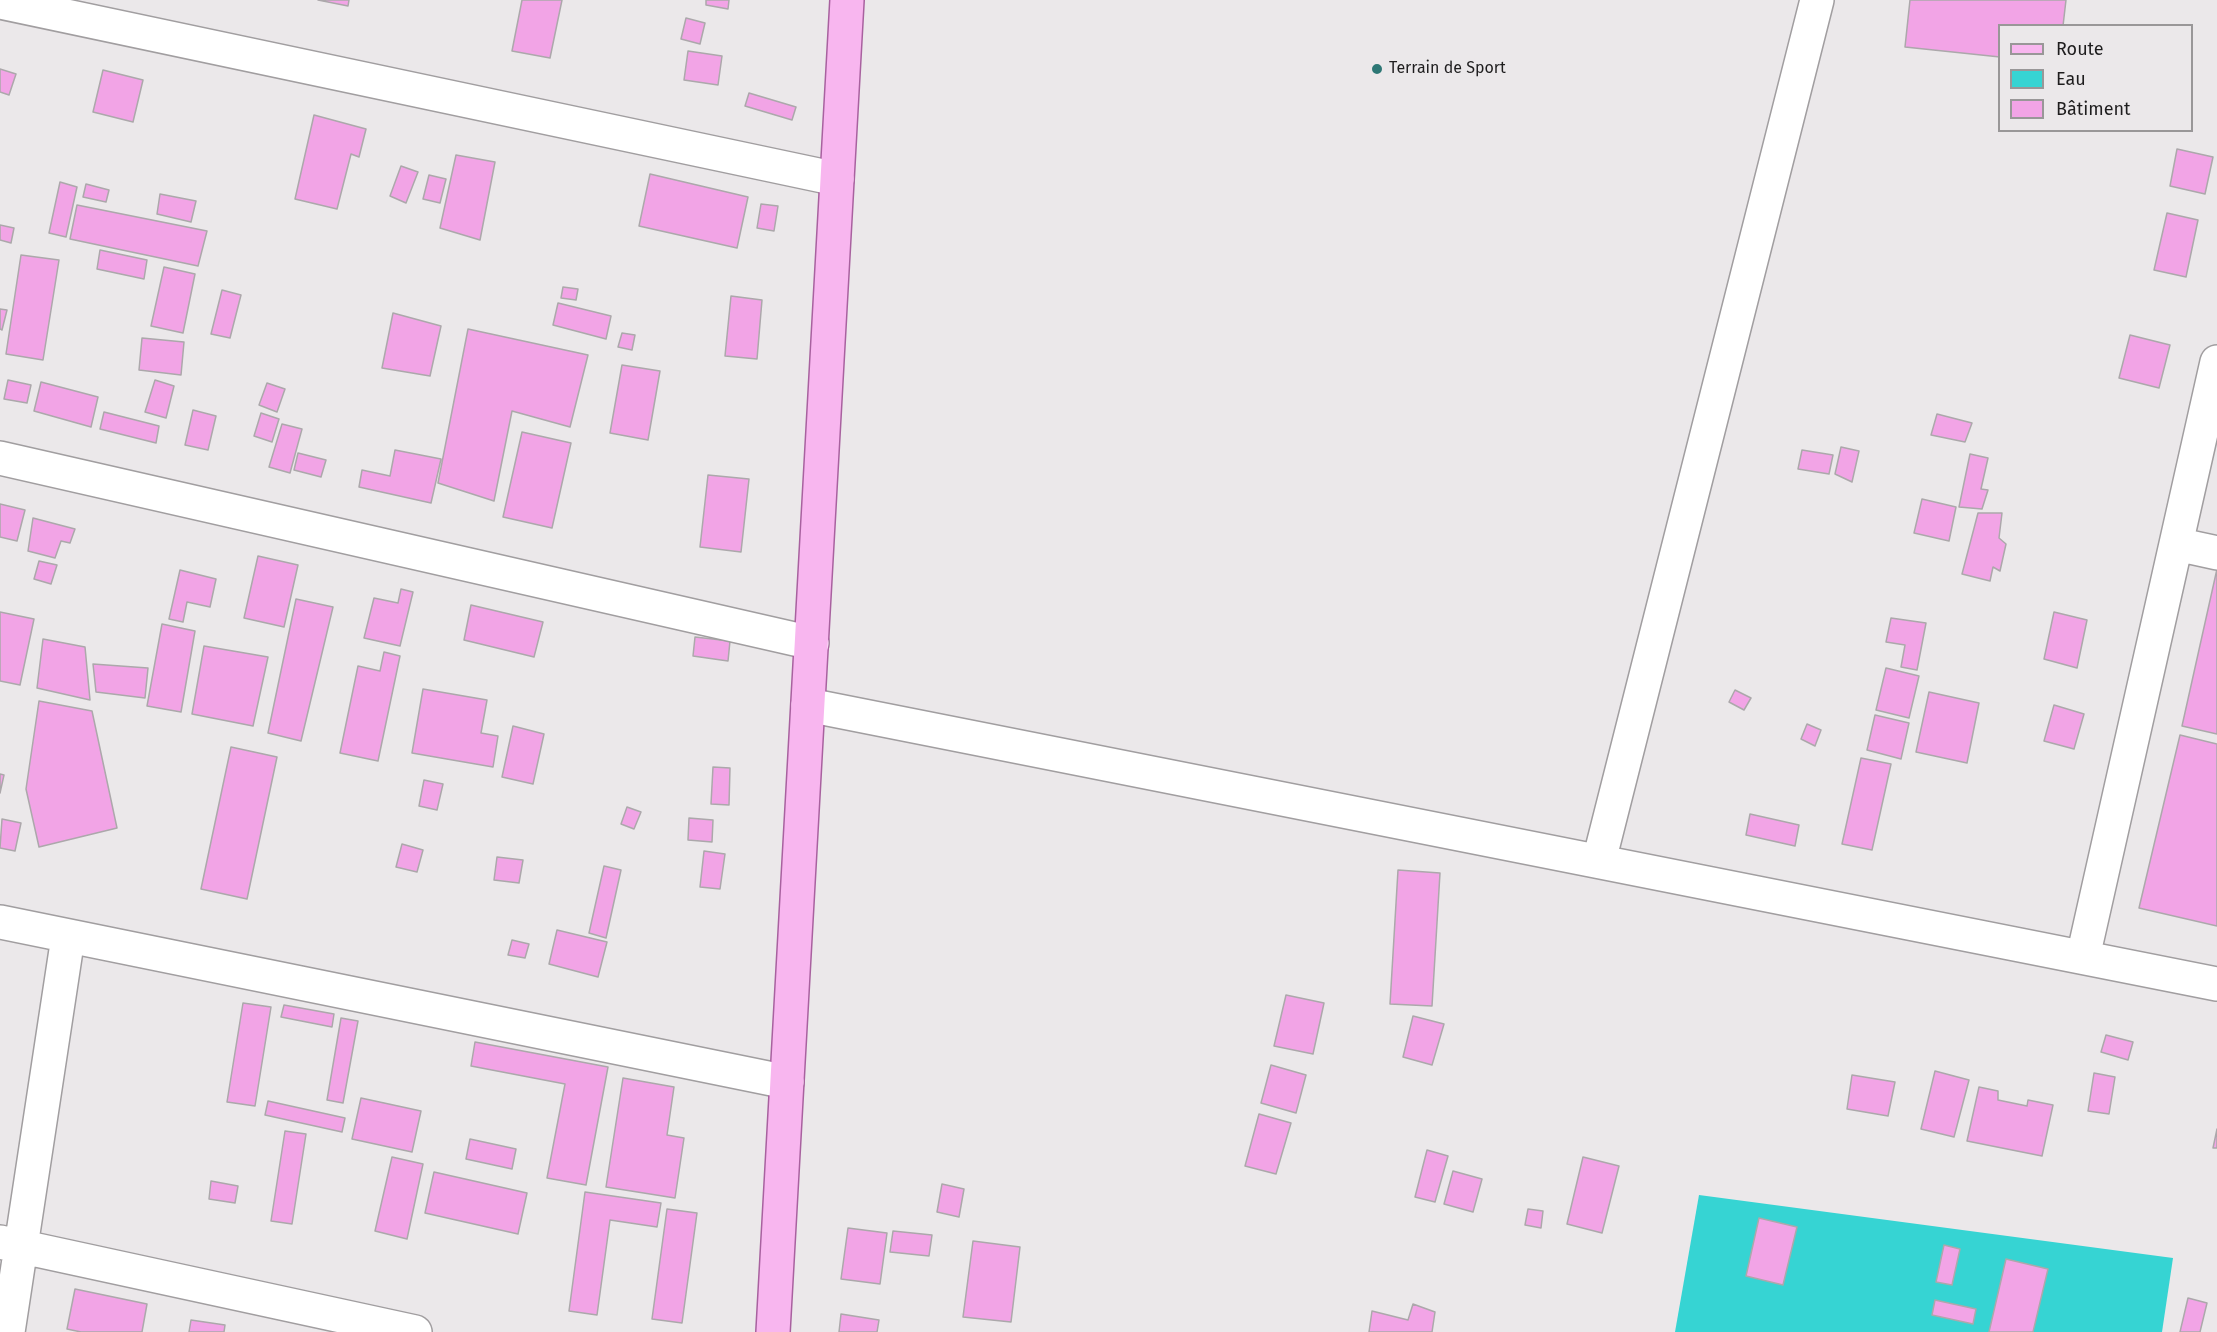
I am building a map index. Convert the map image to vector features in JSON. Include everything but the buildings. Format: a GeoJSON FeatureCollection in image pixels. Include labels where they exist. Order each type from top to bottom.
{"type":"FeatureCollection","features":[{"type":"Feature","properties":{"kind":"main road"},"geometry":{"type":"LineString","coordinates":[[773,1332],[848,0]]}},
{"type":"Feature","properties":{"kind":"street"},"geometry":{"type":"LineString","coordinates":[[1599,861],[1816,0]]}},
{"type":"Feature","properties":{"kind":"street"},"geometry":{"type":"LineString","coordinates":[[0,2],[837,179]]}},
{"type":"Feature","properties":{"kind":"street"},"geometry":{"type":"LineString","coordinates":[[2083,957],[2217,362]]}},
{"type":"Feature","properties":{"kind":"street"},"geometry":{"type":"LineString","coordinates":[[0,458],[812,643]]}},
{"type":"Feature","properties":{"kind":"street"},"geometry":{"type":"LineString","coordinates":[[2176,544],[2217,553]]}},
{"type":"Feature","properties":{"kind":"street"},"geometry":{"type":"LineString","coordinates":[[808,705],[2217,984]]}},
{"type":"Feature","properties":{"kind":"street"},"geometry":{"type":"LineString","coordinates":[[0,922],[787,1082]]}},
{"type":"Feature","properties":{"kind":"street"},"geometry":{"type":"LineString","coordinates":[[8,1332],[10,1245],[68,937]]}},
{"type":"Feature","properties":{"kind":"street"},"geometry":{"type":"LineString","coordinates":[[10,1245],[415,1332]]}},
{"type":"Feature","properties":{"kind":"water"},"geometry":{"type":"Polygon","coordinates":[[[1699,1195],[2173,1258],[2162,1332],[1675,1332],[1699,1195]]]}},
{"type":"Feature","properties":{"kind":"place","name":"Terrain de Sport"},"geometry":{"type":"Point","coordinates":[1377,69]}}]}
